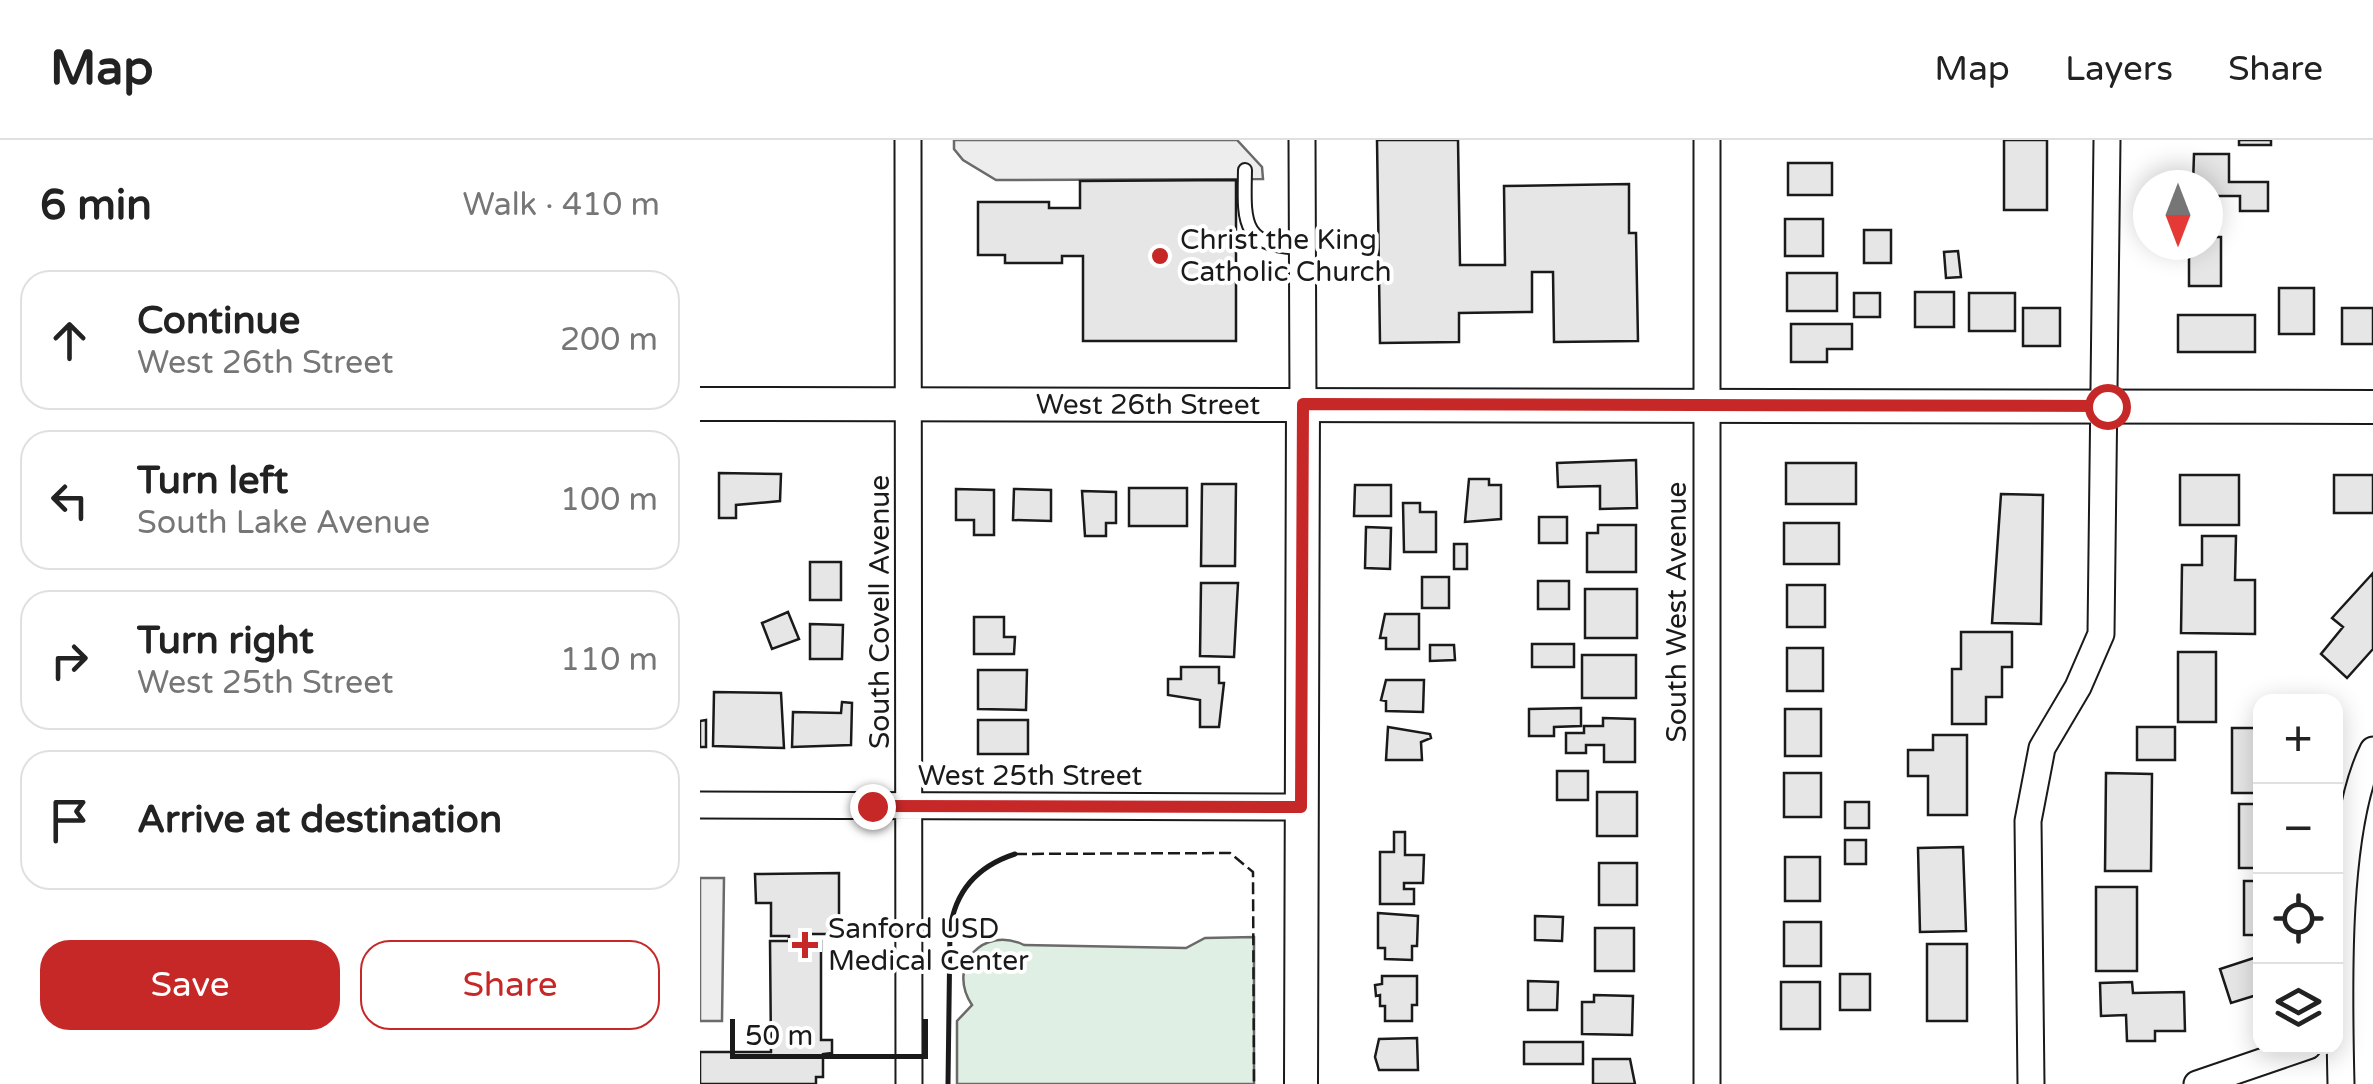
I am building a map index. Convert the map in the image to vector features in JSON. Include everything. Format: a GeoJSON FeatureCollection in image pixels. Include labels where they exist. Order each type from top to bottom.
{"type":"FeatureCollection","features":[{"type":"Feature","properties":{"kind":"main road","name":"West 26th Street"},"geometry":{"type":"LineString","coordinates":[[700,404],[2373,407]]}},
{"type":"Feature","properties":{"kind":"main road"},"geometry":{"type":"LineString","coordinates":[[1301,1084],[1303,404]]}},
{"type":"Feature","properties":{"kind":"street","name":"South Covell Avenue"},"geometry":{"type":"LineString","coordinates":[[908,140],[909,1084]]}},
{"type":"Feature","properties":{"kind":"street"},"geometry":{"type":"LineString","coordinates":[[1302,140],[1303,404]]}},
{"type":"Feature","properties":{"kind":"street","name":"South West Avenue"},"geometry":{"type":"LineString","coordinates":[[1707,140],[1707,1084]]}},
{"type":"Feature","properties":{"kind":"street"},"geometry":{"type":"LineString","coordinates":[[2030,1084],[2028,821],[2042,748],[2078,688],[2101,634],[2107,406],[2107,140]]}},
{"type":"Feature","properties":{"kind":"street"},"geometry":{"type":"LineString","coordinates":[[2342,964],[2348,842],[2359,778],[2373,750]]}},
{"type":"Feature","properties":{"kind":"street","name":"West 25th Street"},"geometry":{"type":"LineString","coordinates":[[700,805],[1301,807]]}},
{"type":"Feature","properties":{"kind":"street"},"geometry":{"type":"LineString","coordinates":[[2197,1084],[2285,1054]]}},
{"type":"Feature","properties":{"kind":"street"},"geometry":{"type":"LineString","coordinates":[[2339,1054],[2340,1084]]}},
{"type":"Feature","properties":{"kind":"lane"},"geometry":{"type":"LineString","coordinates":[[1245,170],[1244,212],[1254,235],[1268,247],[1303,248]]}},
{"type":"Feature","properties":{"kind":"green space"},"geometry":{"type":"Polygon","coordinates":[[[1254,937],[1254,1084],[957,1084],[957,1021],[972,1005],[963,976],[973,953],[983,945],[1009,940],[1024,945],[1186,948],[1205,938],[1254,937]]]}},
{"type":"Feature","properties":{"kind":"shaded area"},"geometry":{"type":"Polygon","coordinates":[[[954,140],[1237,140],[1262,167],[1263,179],[996,180],[963,160],[954,149],[954,140]]]}},
{"type":"Feature","properties":{"kind":"shaded area"},"geometry":{"type":"Polygon","coordinates":[[[700,878],[724,878],[722,1021],[700,1021],[700,878]]]}},
{"type":"Feature","properties":{"kind":"building"},"geometry":{"type":"Polygon","coordinates":[[[1377,140],[1458,140],[1460,265],[1505,265],[1504,186],[1629,184],[1629,233],[1636,233],[1638,341],[1554,342],[1553,272],[1532,272],[1532,312],[1459,313],[1459,342],[1380,343],[1377,140]]]}},
{"type":"Feature","properties":{"kind":"building"},"geometry":{"type":"Polygon","coordinates":[[[2004,140],[2047,140],[2047,210],[2004,210],[2004,140]]]}},
{"type":"Feature","properties":{"kind":"building"},"geometry":{"type":"Polygon","coordinates":[[[2239,140],[2271,140],[2271,145],[2239,145],[2239,140]]]}},
{"type":"Feature","properties":{"kind":"building"},"geometry":{"type":"Polygon","coordinates":[[[2194,154],[2229,154],[2229,182],[2268,182],[2268,211],[2240,211],[2240,196],[2223,196],[2223,170],[2193,170],[2194,154]]]}},
{"type":"Feature","properties":{"kind":"building"},"geometry":{"type":"Polygon","coordinates":[[[1788,163],[1832,163],[1832,195],[1788,195],[1788,163]]]}},
{"type":"Feature","properties":{"kind":"building"},"geometry":{"type":"Polygon","coordinates":[[[1236,180],[1236,341],[1083,341],[1083,256],[1062,256],[1062,263],[1005,263],[1005,255],[978,255],[978,202],[1049,202],[1049,208],[1080,208],[1080,181],[1236,180]]]}},
{"type":"Feature","properties":{"kind":"building"},"geometry":{"type":"Polygon","coordinates":[[[1785,219],[1823,219],[1823,256],[1785,256],[1785,219]]]}},
{"type":"Feature","properties":{"kind":"building"},"geometry":{"type":"Polygon","coordinates":[[[1864,230],[1891,230],[1891,263],[1864,263],[1864,230]]]}},
{"type":"Feature","properties":{"kind":"building"},"geometry":{"type":"Polygon","coordinates":[[[1958,251],[1961,277],[1946,278],[1944,252],[1958,251]]]}},
{"type":"Feature","properties":{"kind":"building"},"geometry":{"type":"Polygon","coordinates":[[[2189,260],[2221,260],[2221,286],[2189,286],[2189,260]]]}},
{"type":"Feature","properties":{"kind":"building"},"geometry":{"type":"Polygon","coordinates":[[[1787,273],[1837,273],[1837,311],[1787,311],[1787,273]]]}},
{"type":"Feature","properties":{"kind":"building"},"geometry":{"type":"Polygon","coordinates":[[[2279,288],[2314,288],[2314,334],[2279,334],[2279,288]]]}},
{"type":"Feature","properties":{"kind":"building"},"geometry":{"type":"Polygon","coordinates":[[[1915,292],[1954,292],[1954,327],[1915,327],[1915,292]]]}},
{"type":"Feature","properties":{"kind":"building"},"geometry":{"type":"Polygon","coordinates":[[[1854,293],[1880,293],[1880,317],[1854,317],[1854,293]]]}},
{"type":"Feature","properties":{"kind":"building"},"geometry":{"type":"Polygon","coordinates":[[[1969,293],[2015,293],[2015,331],[1969,331],[1969,293]]]}},
{"type":"Feature","properties":{"kind":"building"},"geometry":{"type":"Polygon","coordinates":[[[2023,308],[2060,308],[2060,346],[2023,346],[2023,308]]]}},
{"type":"Feature","properties":{"kind":"building"},"geometry":{"type":"Polygon","coordinates":[[[2342,308],[2373,308],[2373,344],[2342,344],[2342,308]]]}},
{"type":"Feature","properties":{"kind":"building"},"geometry":{"type":"Polygon","coordinates":[[[2178,315],[2255,315],[2255,352],[2178,352],[2178,315]]]}},
{"type":"Feature","properties":{"kind":"building"},"geometry":{"type":"Polygon","coordinates":[[[1791,324],[1852,324],[1852,349],[1827,349],[1827,362],[1791,362],[1791,324]]]}},
{"type":"Feature","properties":{"kind":"building"},"geometry":{"type":"Polygon","coordinates":[[[1636,460],[1637,508],[1600,509],[1600,486],[1558,487],[1557,463],[1636,460]]]}},
{"type":"Feature","properties":{"kind":"building"},"geometry":{"type":"Polygon","coordinates":[[[1786,463],[1856,463],[1856,504],[1786,504],[1786,463]]]}},
{"type":"Feature","properties":{"kind":"building"},"geometry":{"type":"Polygon","coordinates":[[[719,473],[781,474],[780,501],[736,505],[736,518],[719,518],[719,473]]]}},
{"type":"Feature","properties":{"kind":"building"},"geometry":{"type":"Polygon","coordinates":[[[2180,475],[2239,475],[2239,525],[2180,525],[2180,475]]]}},
{"type":"Feature","properties":{"kind":"building"},"geometry":{"type":"Polygon","coordinates":[[[2334,475],[2373,475],[2373,513],[2334,513],[2334,475]]]}},
{"type":"Feature","properties":{"kind":"building"},"geometry":{"type":"Polygon","coordinates":[[[1469,479],[1489,479],[1489,485],[1501,485],[1501,519],[1465,522],[1469,479]]]}},
{"type":"Feature","properties":{"kind":"building"},"geometry":{"type":"Polygon","coordinates":[[[1202,484],[1236,484],[1235,566],[1201,566],[1202,484]]]}},
{"type":"Feature","properties":{"kind":"building"},"geometry":{"type":"Polygon","coordinates":[[[1355,485],[1391,485],[1391,516],[1354,516],[1355,485]]]}},
{"type":"Feature","properties":{"kind":"building"},"geometry":{"type":"Polygon","coordinates":[[[1129,488],[1187,488],[1187,526],[1129,526],[1129,488]]]}},
{"type":"Feature","properties":{"kind":"building"},"geometry":{"type":"Polygon","coordinates":[[[956,489],[994,490],[994,535],[974,535],[974,520],[956,520],[956,489]]]}},
{"type":"Feature","properties":{"kind":"building"},"geometry":{"type":"Polygon","coordinates":[[[1014,489],[1051,490],[1051,521],[1013,520],[1014,489]]]}},
{"type":"Feature","properties":{"kind":"building"},"geometry":{"type":"Polygon","coordinates":[[[1082,491],[1116,492],[1116,523],[1106,523],[1106,536],[1085,536],[1082,491]]]}},
{"type":"Feature","properties":{"kind":"building"},"geometry":{"type":"Polygon","coordinates":[[[2001,494],[2043,495],[2041,624],[1992,623],[2001,494]]]}},
{"type":"Feature","properties":{"kind":"building"},"geometry":{"type":"Polygon","coordinates":[[[1403,503],[1420,503],[1420,512],[1436,512],[1436,552],[1404,552],[1403,503]]]}},
{"type":"Feature","properties":{"kind":"building"},"geometry":{"type":"Polygon","coordinates":[[[1539,517],[1567,517],[1567,543],[1539,543],[1539,517]]]}},
{"type":"Feature","properties":{"kind":"building"},"geometry":{"type":"Polygon","coordinates":[[[1784,523],[1839,523],[1839,564],[1784,564],[1784,523]]]}},
{"type":"Feature","properties":{"kind":"building"},"geometry":{"type":"Polygon","coordinates":[[[1598,525],[1636,525],[1636,572],[1587,572],[1587,533],[1598,533],[1598,525]]]}},
{"type":"Feature","properties":{"kind":"building"},"geometry":{"type":"Polygon","coordinates":[[[1366,527],[1391,528],[1390,569],[1365,568],[1366,527]]]}},
{"type":"Feature","properties":{"kind":"building"},"geometry":{"type":"Polygon","coordinates":[[[2202,536],[2236,536],[2235,580],[2255,580],[2255,634],[2181,633],[2182,565],[2202,565],[2202,536]]]}},
{"type":"Feature","properties":{"kind":"building"},"geometry":{"type":"Polygon","coordinates":[[[1454,544],[1467,544],[1467,569],[1454,569],[1454,544]]]}},
{"type":"Feature","properties":{"kind":"building"},"geometry":{"type":"Polygon","coordinates":[[[810,562],[841,562],[841,600],[810,600],[810,562]]]}},
{"type":"Feature","properties":{"kind":"building"},"geometry":{"type":"Polygon","coordinates":[[[2373,573],[2373,649],[2347,678],[2321,654],[2343,627],[2332,618],[2373,573]]]}},
{"type":"Feature","properties":{"kind":"building"},"geometry":{"type":"Polygon","coordinates":[[[1422,577],[1449,577],[1449,608],[1422,608],[1422,577]]]}},
{"type":"Feature","properties":{"kind":"building"},"geometry":{"type":"Polygon","coordinates":[[[1538,581],[1569,581],[1569,609],[1538,609],[1538,581]]]}},
{"type":"Feature","properties":{"kind":"building"},"geometry":{"type":"Polygon","coordinates":[[[1201,583],[1238,583],[1234,657],[1200,656],[1201,583]]]}},
{"type":"Feature","properties":{"kind":"building"},"geometry":{"type":"Polygon","coordinates":[[[1787,585],[1825,585],[1825,627],[1787,627],[1787,585]]]}},
{"type":"Feature","properties":{"kind":"building"},"geometry":{"type":"Polygon","coordinates":[[[1585,589],[1637,589],[1637,638],[1585,638],[1585,589]]]}},
{"type":"Feature","properties":{"kind":"building"},"geometry":{"type":"Polygon","coordinates":[[[788,612],[799,639],[772,649],[762,623],[788,612]]]}},
{"type":"Feature","properties":{"kind":"building"},"geometry":{"type":"Polygon","coordinates":[[[1385,614],[1419,614],[1419,649],[1386,649],[1386,638],[1380,638],[1385,614]]]}},
{"type":"Feature","properties":{"kind":"building"},"geometry":{"type":"Polygon","coordinates":[[[974,617],[1004,617],[1004,637],[1015,637],[1014,654],[974,654],[974,617]]]}},
{"type":"Feature","properties":{"kind":"building"},"geometry":{"type":"Polygon","coordinates":[[[810,624],[843,625],[842,659],[810,659],[810,624]]]}},
{"type":"Feature","properties":{"kind":"building"},"geometry":{"type":"Polygon","coordinates":[[[1961,632],[2012,632],[2012,667],[2002,667],[2002,697],[1986,697],[1986,724],[1952,724],[1952,669],[1961,669],[1961,632]]]}},
{"type":"Feature","properties":{"kind":"building"},"geometry":{"type":"Polygon","coordinates":[[[1532,644],[1574,644],[1574,667],[1532,667],[1532,644]]]}},
{"type":"Feature","properties":{"kind":"building"},"geometry":{"type":"Polygon","coordinates":[[[1430,645],[1454,645],[1455,660],[1430,661],[1430,645]]]}},
{"type":"Feature","properties":{"kind":"building"},"geometry":{"type":"Polygon","coordinates":[[[1787,648],[1823,648],[1823,691],[1787,691],[1787,648]]]}},
{"type":"Feature","properties":{"kind":"building"},"geometry":{"type":"Polygon","coordinates":[[[2178,652],[2216,652],[2216,722],[2178,722],[2178,652]]]}},
{"type":"Feature","properties":{"kind":"building"},"geometry":{"type":"Polygon","coordinates":[[[1582,655],[1636,655],[1636,698],[1582,698],[1582,655]]]}},
{"type":"Feature","properties":{"kind":"building"},"geometry":{"type":"Polygon","coordinates":[[[1181,667],[1219,667],[1219,683],[1224,683],[1219,727],[1200,727],[1200,700],[1168,695],[1168,679],[1181,679],[1181,667]]]}},
{"type":"Feature","properties":{"kind":"building"},"geometry":{"type":"Polygon","coordinates":[[[978,670],[1027,670],[1026,710],[978,709],[978,670]]]}},
{"type":"Feature","properties":{"kind":"building"},"geometry":{"type":"Polygon","coordinates":[[[1386,680],[1424,680],[1423,712],[1386,711],[1386,701],[1381,700],[1386,680]]]}},
{"type":"Feature","properties":{"kind":"building"},"geometry":{"type":"Polygon","coordinates":[[[714,692],[781,693],[784,748],[713,746],[714,692]]]}},
{"type":"Feature","properties":{"kind":"building"},"geometry":{"type":"Polygon","coordinates":[[[842,702],[852,703],[851,745],[792,747],[793,712],[841,713],[842,702]]]}},
{"type":"Feature","properties":{"kind":"building"},"geometry":{"type":"Polygon","coordinates":[[[1581,708],[1581,726],[1554,727],[1554,736],[1529,736],[1529,709],[1581,708]]]}},
{"type":"Feature","properties":{"kind":"building"},"geometry":{"type":"Polygon","coordinates":[[[1785,709],[1821,709],[1821,756],[1785,756],[1785,709]]]}},
{"type":"Feature","properties":{"kind":"building"},"geometry":{"type":"Polygon","coordinates":[[[1603,718],[1635,719],[1635,762],[1604,762],[1604,745],[1586,745],[1586,753],[1566,753],[1566,733],[1584,733],[1584,726],[1603,726],[1603,718]]]}},
{"type":"Feature","properties":{"kind":"building"},"geometry":{"type":"Polygon","coordinates":[[[706,720],[706,747],[700,747],[700,721],[706,720]]]}},
{"type":"Feature","properties":{"kind":"building"},"geometry":{"type":"Polygon","coordinates":[[[978,720],[1028,720],[1028,754],[978,754],[978,720]]]}},
{"type":"Feature","properties":{"kind":"building"},"geometry":{"type":"Polygon","coordinates":[[[1388,727],[1430,734],[1431,738],[1421,742],[1422,760],[1386,760],[1388,727]]]}},
{"type":"Feature","properties":{"kind":"building"},"geometry":{"type":"Polygon","coordinates":[[[2137,727],[2175,727],[2175,760],[2137,760],[2137,727]]]}},
{"type":"Feature","properties":{"kind":"building"},"geometry":{"type":"Polygon","coordinates":[[[2232,728],[2253,728],[2253,793],[2232,793],[2232,728]]]}},
{"type":"Feature","properties":{"kind":"building"},"geometry":{"type":"Polygon","coordinates":[[[1933,735],[1967,735],[1967,815],[1928,815],[1928,776],[1908,776],[1908,750],[1933,750],[1933,735]]]}},
{"type":"Feature","properties":{"kind":"building"},"geometry":{"type":"Polygon","coordinates":[[[1557,771],[1588,771],[1588,800],[1557,800],[1557,771]]]}},
{"type":"Feature","properties":{"kind":"building"},"geometry":{"type":"Polygon","coordinates":[[[1784,773],[1821,773],[1821,817],[1784,817],[1784,773]]]}},
{"type":"Feature","properties":{"kind":"building"},"geometry":{"type":"Polygon","coordinates":[[[2106,773],[2152,774],[2151,871],[2105,871],[2106,773]]]}},
{"type":"Feature","properties":{"kind":"building"},"geometry":{"type":"Polygon","coordinates":[[[1597,792],[1637,792],[1637,836],[1597,836],[1597,792]]]}},
{"type":"Feature","properties":{"kind":"building"},"geometry":{"type":"Polygon","coordinates":[[[1845,802],[1869,802],[1869,828],[1845,828],[1845,802]]]}},
{"type":"Feature","properties":{"kind":"building"},"geometry":{"type":"Polygon","coordinates":[[[2239,804],[2253,804],[2253,868],[2239,868],[2239,804]]]}},
{"type":"Feature","properties":{"kind":"building"},"geometry":{"type":"Polygon","coordinates":[[[1394,832],[1405,832],[1405,855],[1424,855],[1423,883],[1404,883],[1404,889],[1414,889],[1414,904],[1380,904],[1380,852],[1394,852],[1394,832]]]}},
{"type":"Feature","properties":{"kind":"building"},"geometry":{"type":"Polygon","coordinates":[[[1845,840],[1866,840],[1866,864],[1845,864],[1845,840]]]}},
{"type":"Feature","properties":{"kind":"building"},"geometry":{"type":"Polygon","coordinates":[[[1963,847],[1966,931],[1920,932],[1918,848],[1963,847]]]}},
{"type":"Feature","properties":{"kind":"building"},"geometry":{"type":"Polygon","coordinates":[[[1785,857],[1820,857],[1820,901],[1785,901],[1785,857]]]}},
{"type":"Feature","properties":{"kind":"building"},"geometry":{"type":"Polygon","coordinates":[[[1599,863],[1637,863],[1637,905],[1599,905],[1599,863]]]}},
{"type":"Feature","properties":{"kind":"building"},"geometry":{"type":"Polygon","coordinates":[[[839,873],[839,934],[810,934],[810,941],[821,941],[821,1040],[832,1040],[832,1053],[823,1054],[823,1077],[816,1077],[816,1084],[700,1084],[700,1052],[771,1052],[770,941],[789,941],[789,936],[771,936],[771,903],[756,903],[755,874],[839,873]]]}},
{"type":"Feature","properties":{"kind":"building"},"geometry":{"type":"Polygon","coordinates":[[[2244,881],[2253,881],[2253,935],[2244,935],[2244,881]]]}},
{"type":"Feature","properties":{"kind":"building"},"geometry":{"type":"Polygon","coordinates":[[[2096,887],[2137,887],[2137,971],[2096,971],[2096,887]]]}},
{"type":"Feature","properties":{"kind":"building"},"geometry":{"type":"Polygon","coordinates":[[[1378,913],[1418,916],[1417,946],[1412,946],[1412,960],[1385,959],[1385,948],[1378,948],[1378,913]]]}},
{"type":"Feature","properties":{"kind":"building"},"geometry":{"type":"Polygon","coordinates":[[[1535,916],[1563,917],[1562,941],[1535,940],[1535,916]]]}},
{"type":"Feature","properties":{"kind":"building"},"geometry":{"type":"Polygon","coordinates":[[[1784,922],[1821,922],[1821,966],[1784,966],[1784,922]]]}},
{"type":"Feature","properties":{"kind":"building"},"geometry":{"type":"Polygon","coordinates":[[[1595,928],[1634,928],[1634,971],[1595,971],[1595,928]]]}},
{"type":"Feature","properties":{"kind":"building"},"geometry":{"type":"Polygon","coordinates":[[[1927,944],[1967,944],[1967,1021],[1927,1021],[1927,944]]]}},
{"type":"Feature","properties":{"kind":"building"},"geometry":{"type":"Polygon","coordinates":[[[2253,958],[2253,996],[2231,1003],[2220,969],[2253,958]]]}},
{"type":"Feature","properties":{"kind":"building"},"geometry":{"type":"Polygon","coordinates":[[[1840,974],[1870,974],[1870,1010],[1840,1010],[1840,974]]]}},
{"type":"Feature","properties":{"kind":"building"},"geometry":{"type":"Polygon","coordinates":[[[1382,976],[1417,976],[1417,1005],[1412,1005],[1412,1021],[1385,1021],[1385,1006],[1380,1006],[1375,985],[1382,984],[1382,976]]]}},
{"type":"Feature","properties":{"kind":"building"},"geometry":{"type":"Polygon","coordinates":[[[1528,981],[1558,982],[1557,1010],[1528,1010],[1528,981]]]}},
{"type":"Feature","properties":{"kind":"building"},"geometry":{"type":"Polygon","coordinates":[[[1781,982],[1820,982],[1820,1029],[1781,1029],[1781,982]]]}},
{"type":"Feature","properties":{"kind":"building"},"geometry":{"type":"Polygon","coordinates":[[[2132,982],[2133,993],[2184,992],[2185,1031],[2155,1031],[2155,1041],[2127,1041],[2126,1015],[2101,1016],[2100,983],[2132,982]]]}},
{"type":"Feature","properties":{"kind":"building"},"geometry":{"type":"Polygon","coordinates":[[[1594,995],[1633,996],[1632,1035],[1582,1034],[1582,1002],[1594,1002],[1594,995]]]}},
{"type":"Feature","properties":{"kind":"building"},"geometry":{"type":"Polygon","coordinates":[[[1417,1038],[1418,1070],[1379,1070],[1375,1057],[1379,1039],[1417,1038]]]}},
{"type":"Feature","properties":{"kind":"building"},"geometry":{"type":"Polygon","coordinates":[[[1524,1042],[1583,1042],[1583,1064],[1524,1064],[1524,1042]]]}},
{"type":"Feature","properties":{"kind":"building"},"geometry":{"type":"Polygon","coordinates":[[[1593,1059],[1630,1059],[1635,1084],[1593,1084],[1593,1059]]]}},
{"type":"Feature","properties":{"kind":"fence"},"geometry":{"type":"LineString","coordinates":[[1015,854],[1230,853],[1253,872],[1254,1084]]}},
{"type":"Feature","properties":{"kind":"wall"},"geometry":{"type":"LineString","coordinates":[[948,1084],[953,916],[970,882],[990,865],[1015,854]]}},
{"type":"Feature","properties":{"kind":"place","name":"Christ the King Catholic Church"},"geometry":{"type":"Point","coordinates":[1160,256]}},
{"type":"Feature","properties":{"kind":"place","name":"Sanford USD Medical Center"},"geometry":{"type":"Point","coordinates":[805,945]}},
{"type":"Feature","properties":{"kind":"route"},"geometry":{"type":"LineString","coordinates":[[872,806],[1301,807],[1303,404],[2107,406]]}}]}
